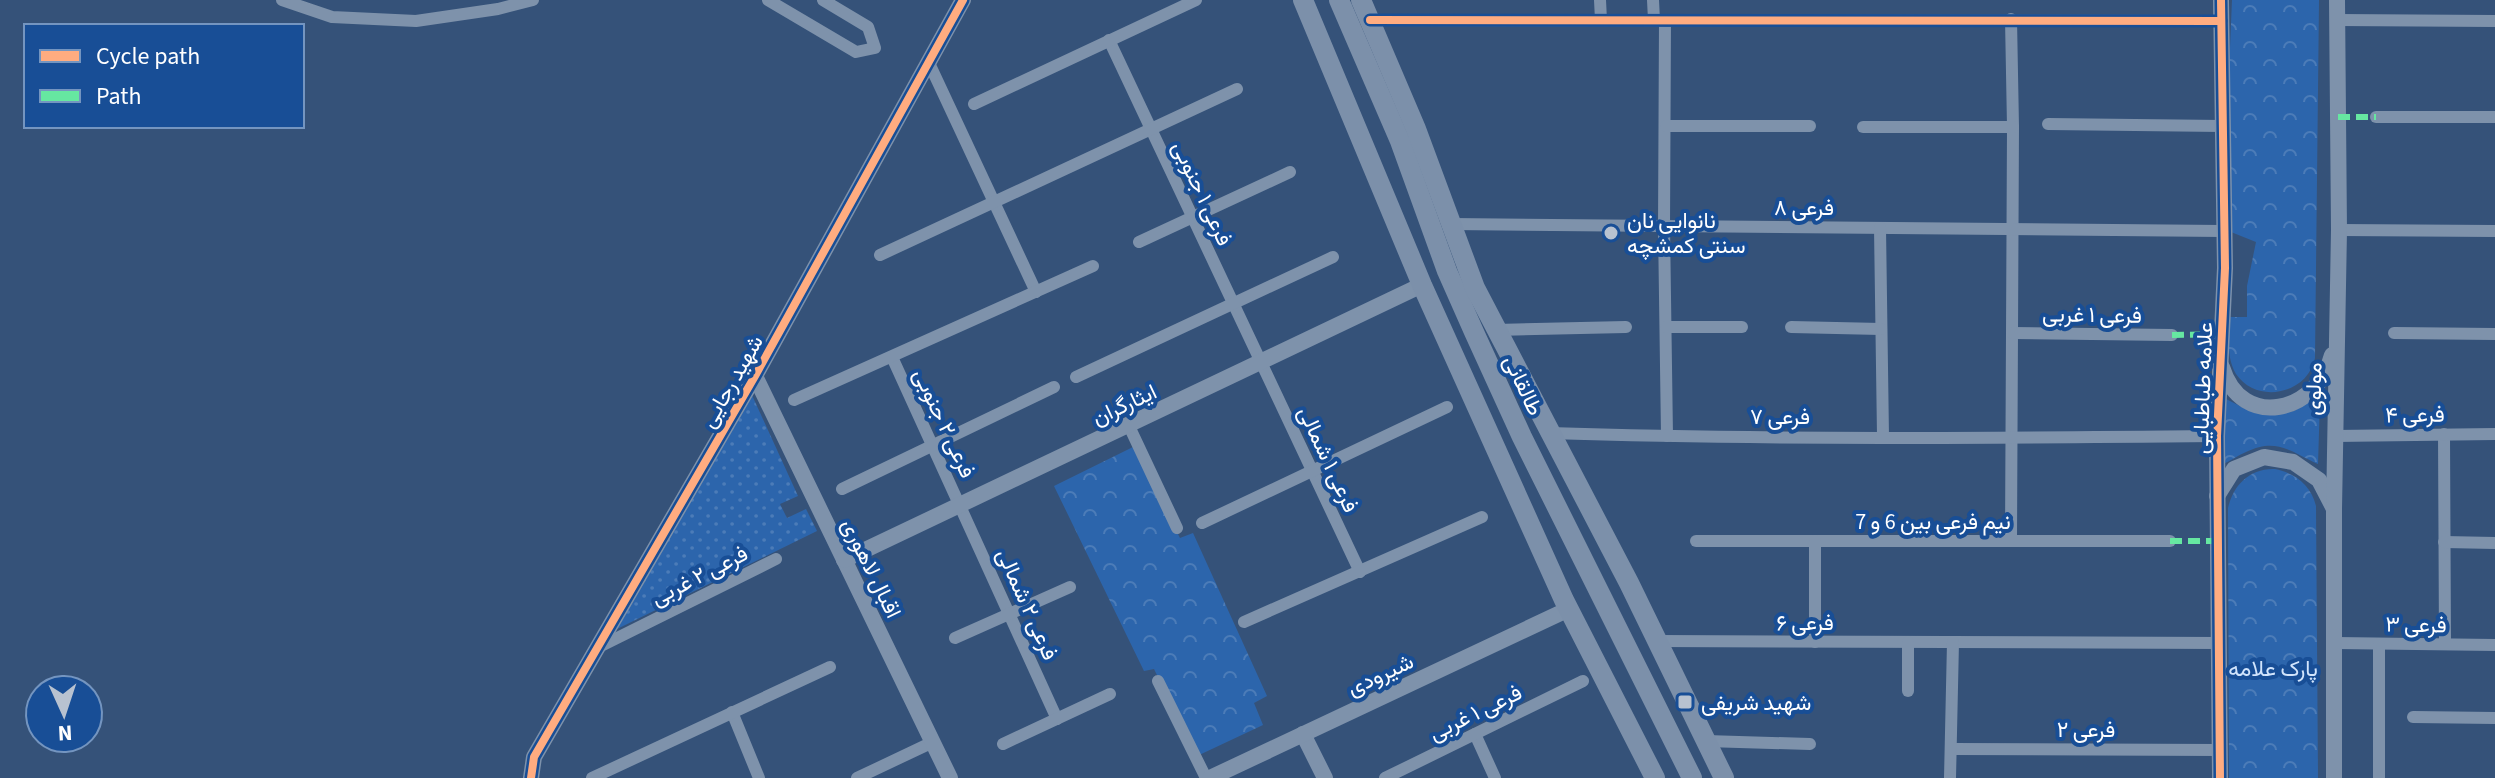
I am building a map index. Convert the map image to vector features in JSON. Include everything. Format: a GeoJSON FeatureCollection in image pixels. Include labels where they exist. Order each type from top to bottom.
{"type":"FeatureCollection","features":[{"type":"Feature","properties":{"kind":"main road"},"geometry":{"type":"LineString","coordinates":[[1303,0],[1422,285],[1569,609],[1655,778]]}},
{"type":"Feature","properties":{"kind":"main road","name":"طالقانی"},"geometry":{"type":"LineString","coordinates":[[1339,0],[1405,156],[1447,271],[1522,437],[1692,778]]}},
{"type":"Feature","properties":{"kind":"main road"},"geometry":{"type":"LineString","coordinates":[[1361,0],[1397,83],[1475,288],[1724,778]]}},
{"type":"Feature","properties":{"kind":"main road"},"geometry":{"type":"LineString","coordinates":[[1397,83],[1405,156]]}},
{"type":"Feature","properties":{"kind":"street"},"geometry":{"type":"LineString","coordinates":[[282,0],[332,17],[416,21],[498,9],[533,0]]}},
{"type":"Feature","properties":{"kind":"street"},"geometry":{"type":"LineString","coordinates":[[768,0],[856,52],[875,48],[868,27],[823,0]]}},
{"type":"Feature","properties":{"kind":"street","name":"شهید رجایی"},"geometry":{"type":"LineString","coordinates":[[531,778],[534,757],[755,376],[963,0]]}},
{"type":"Feature","properties":{"kind":"street"},"geometry":{"type":"LineString","coordinates":[[974,104],[1196,0]]}},
{"type":"Feature","properties":{"kind":"street"},"geometry":{"type":"LineString","coordinates":[[1600,0],[1601,20]]}},
{"type":"Feature","properties":{"kind":"street"},"geometry":{"type":"LineString","coordinates":[[1653,0],[1659,20],[1666,126],[1667,436]]}},
{"type":"Feature","properties":{"kind":"street","name":"علامه طباطبایی"},"geometry":{"type":"LineString","coordinates":[[2220,778],[2217,436],[2225,268],[2221,0]]}},
{"type":"Feature","properties":{"kind":"street","name":"مولوی"},"geometry":{"type":"LineString","coordinates":[[2334,778],[2334,509],[2339,230],[2337,0]]}},
{"type":"Feature","properties":{"kind":"street"},"geometry":{"type":"LineString","coordinates":[[2011,19],[2011,540]]}},
{"type":"Feature","properties":{"kind":"street"},"geometry":{"type":"LineString","coordinates":[[1370,20],[2221,21]]}},
{"type":"Feature","properties":{"kind":"street"},"geometry":{"type":"LineString","coordinates":[[2337,20],[2495,21]]}},
{"type":"Feature","properties":{"kind":"street","name":"فرعی ۱ جنوبی"},"geometry":{"type":"LineString","coordinates":[[1109,40],[1261,363]]}},
{"type":"Feature","properties":{"kind":"street"},"geometry":{"type":"LineString","coordinates":[[929,63],[1036,292]]}},
{"type":"Feature","properties":{"kind":"street"},"geometry":{"type":"LineString","coordinates":[[880,255],[1237,89]]}},
{"type":"Feature","properties":{"kind":"street"},"geometry":{"type":"LineString","coordinates":[[2376,117],[2495,117]]}},
{"type":"Feature","properties":{"kind":"street"},"geometry":{"type":"LineString","coordinates":[[2048,124],[2222,126]]}},
{"type":"Feature","properties":{"kind":"street"},"geometry":{"type":"LineString","coordinates":[[1666,126],[1810,126]]}},
{"type":"Feature","properties":{"kind":"street"},"geometry":{"type":"LineString","coordinates":[[1863,127],[2013,127]]}},
{"type":"Feature","properties":{"kind":"street"},"geometry":{"type":"LineString","coordinates":[[1139,242],[1290,172]]}},
{"type":"Feature","properties":{"kind":"street","name":"فرعی ۸"},"geometry":{"type":"LineString","coordinates":[[1451,224],[2223,231]]}},
{"type":"Feature","properties":{"kind":"street"},"geometry":{"type":"LineString","coordinates":[[1880,228],[1883,436]]}},
{"type":"Feature","properties":{"kind":"street"},"geometry":{"type":"LineString","coordinates":[[2339,230],[2495,231]]}},
{"type":"Feature","properties":{"kind":"street"},"geometry":{"type":"LineString","coordinates":[[1076,377],[1333,257]]}},
{"type":"Feature","properties":{"kind":"street"},"geometry":{"type":"LineString","coordinates":[[794,400],[1093,266]]}},
{"type":"Feature","properties":{"kind":"street","name":"ایثارگران"},"geometry":{"type":"LineString","coordinates":[[844,560],[1422,285]]}},
{"type":"Feature","properties":{"kind":"street"},"geometry":{"type":"LineString","coordinates":[[1496,330],[1626,327]]}},
{"type":"Feature","properties":{"kind":"street"},"geometry":{"type":"LineString","coordinates":[[1666,327],[1742,327]]}},
{"type":"Feature","properties":{"kind":"street"},"geometry":{"type":"LineString","coordinates":[[1791,327],[1881,329]]}},
{"type":"Feature","properties":{"kind":"street","name":"فرعی ۱ غربی"},"geometry":{"type":"LineString","coordinates":[[2012,333],[2172,335]]}},
{"type":"Feature","properties":{"kind":"street"},"geometry":{"type":"LineString","coordinates":[[2394,333],[2495,334]]}},
{"type":"Feature","properties":{"kind":"street"},"geometry":{"type":"LineString","coordinates":[[2220,361],[2228,384],[2245,402],[2271,407],[2289,404],[2299,400],[2326,374],[2336,340]]}},
{"type":"Feature","properties":{"kind":"street","name":"فرعی ۲ جنوبی"},"geometry":{"type":"LineString","coordinates":[[892,357],[961,505]]}},
{"type":"Feature","properties":{"kind":"street","name":"فرعی ۱ شمالی"},"geometry":{"type":"LineString","coordinates":[[1261,363],[1360,572]]}},
{"type":"Feature","properties":{"kind":"street","name":"اقبال لاهوری"},"geometry":{"type":"LineString","coordinates":[[755,376],[950,778]]}},
{"type":"Feature","properties":{"kind":"street"},"geometry":{"type":"LineString","coordinates":[[842,489],[1054,387]]}},
{"type":"Feature","properties":{"kind":"street"},"geometry":{"type":"LineString","coordinates":[[1202,523],[1447,407]]}},
{"type":"Feature","properties":{"kind":"street"},"geometry":{"type":"LineString","coordinates":[[1129,426],[1177,528]]}},
{"type":"Feature","properties":{"kind":"street","name":"فرعی ۷"},"geometry":{"type":"LineString","coordinates":[[1549,433],[2011,438],[2217,436]]}},
{"type":"Feature","properties":{"kind":"street"},"geometry":{"type":"LineString","coordinates":[[2444,434],[2445,644]]}},
{"type":"Feature","properties":{"kind":"street","name":"فرعی ۴"},"geometry":{"type":"LineString","coordinates":[[2335,436],[2495,434]]}},
{"type":"Feature","properties":{"kind":"street"},"geometry":{"type":"LineString","coordinates":[[2217,496],[2234,469],[2241,464],[2264,457],[2279,458],[2293,462],[2319,480],[2334,509]]}},
{"type":"Feature","properties":{"kind":"street","name":"فرعی ۲ شمالی"},"geometry":{"type":"LineString","coordinates":[[961,505],[1057,719]]}},
{"type":"Feature","properties":{"kind":"street"},"geometry":{"type":"LineString","coordinates":[[1244,622],[1482,517]]}},
{"type":"Feature","properties":{"kind":"street","name":"نیم فرعی بین 6 و 7"},"geometry":{"type":"LineString","coordinates":[[1696,541],[2170,541]]}},
{"type":"Feature","properties":{"kind":"street"},"geometry":{"type":"LineString","coordinates":[[1815,541],[1815,642]]}},
{"type":"Feature","properties":{"kind":"street"},"geometry":{"type":"LineString","coordinates":[[2444,542],[2495,543]]}},
{"type":"Feature","properties":{"kind":"street","name":"فرعی ۲ غربی"},"geometry":{"type":"LineString","coordinates":[[597,648],[776,559]]}},
{"type":"Feature","properties":{"kind":"street"},"geometry":{"type":"LineString","coordinates":[[955,638],[1070,587]]}},
{"type":"Feature","properties":{"kind":"street","name":"شیرودی"},"geometry":{"type":"LineString","coordinates":[[1208,778],[1569,609]]}},
{"type":"Feature","properties":{"kind":"street","name":"فرعی ۶"},"geometry":{"type":"LineString","coordinates":[[1656,641],[2220,643]]}},
{"type":"Feature","properties":{"kind":"street"},"geometry":{"type":"LineString","coordinates":[[1908,642],[1908,691]]}},
{"type":"Feature","properties":{"kind":"street"},"geometry":{"type":"LineString","coordinates":[[1950,778],[1953,642]]}},
{"type":"Feature","properties":{"kind":"street","name":"فرعی ۳"},"geometry":{"type":"LineString","coordinates":[[2336,643],[2495,645]]}},
{"type":"Feature","properties":{"kind":"street"},"geometry":{"type":"LineString","coordinates":[[2379,644],[2379,778]]}},
{"type":"Feature","properties":{"kind":"street"},"geometry":{"type":"LineString","coordinates":[[592,778],[830,667]]}},
{"type":"Feature","properties":{"kind":"street"},"geometry":{"type":"LineString","coordinates":[[1158,681],[1208,778]]}},
{"type":"Feature","properties":{"kind":"street","name":"فرعی ۱ غربی"},"geometry":{"type":"LineString","coordinates":[[1385,778],[1583,681]]}},
{"type":"Feature","properties":{"kind":"street"},"geometry":{"type":"LineString","coordinates":[[1003,744],[1110,694]]}},
{"type":"Feature","properties":{"kind":"street"},"geometry":{"type":"LineString","coordinates":[[732,712],[759,778]]}},
{"type":"Feature","properties":{"kind":"street"},"geometry":{"type":"LineString","coordinates":[[2413,717],[2495,718]]}},
{"type":"Feature","properties":{"kind":"street"},"geometry":{"type":"LineString","coordinates":[[1303,734],[1325,778]]}},
{"type":"Feature","properties":{"kind":"street"},"geometry":{"type":"LineString","coordinates":[[1475,734],[1495,778]]}},
{"type":"Feature","properties":{"kind":"street"},"geometry":{"type":"LineString","coordinates":[[1706,741],[1810,744]]}},
{"type":"Feature","properties":{"kind":"street"},"geometry":{"type":"LineString","coordinates":[[857,778],[933,742]]}},
{"type":"Feature","properties":{"kind":"street","name":"فرعی ۲"},"geometry":{"type":"LineString","coordinates":[[1951,749],[2220,750]]}},
{"type":"Feature","properties":{"kind":"green space"},"geometry":{"type":"Polygon","coordinates":[[[2232,0],[2319,0],[2315,358],[2303,380],[2281,391],[2256,390],[2245,384],[2236,374],[2229,354],[2229,317],[2247,317],[2247,286],[2256,242],[2231,232],[2229,72],[2232,0]]]}},
{"type":"Feature","properties":{"kind":"green space"},"geometry":{"type":"Polygon","coordinates":[[[751,393],[798,496],[780,504],[787,518],[806,509],[817,531],[617,629],[751,393]]]}},
{"type":"Feature","properties":{"kind":"green space"},"geometry":{"type":"Polygon","coordinates":[[[2224,398],[2248,410],[2270,415],[2294,411],[2313,399],[2320,399],[2318,464],[2284,448],[2267,446],[2223,464],[2224,398]]]}},
{"type":"Feature","properties":{"kind":"green space"},"geometry":{"type":"Polygon","coordinates":[[[1133,447],[1180,538],[1193,533],[1267,696],[1254,703],[1263,725],[1197,756],[1154,669],[1144,671],[1054,486],[1133,447]]]}},
{"type":"Feature","properties":{"kind":"green space","name":"پارک علامه"},"geometry":{"type":"Polygon","coordinates":[[[2275,469],[2301,481],[2316,506],[2318,778],[2229,778],[2228,508],[2238,485],[2250,475],[2275,469]]]}},
{"type":"Feature","properties":{"kind":"marked path"},"geometry":{"type":"LineString","coordinates":[[2338,117],[2376,117]]}},
{"type":"Feature","properties":{"kind":"marked path"},"geometry":{"type":"LineString","coordinates":[[2172,335],[2223,334]]}},
{"type":"Feature","properties":{"kind":"marked path"},"geometry":{"type":"LineString","coordinates":[[2170,541],[2218,541]]}},
{"type":"Feature","properties":{"kind":"cycle path"},"geometry":{"type":"LineString","coordinates":[[531,778],[534,757],[755,376],[963,0]]}},
{"type":"Feature","properties":{"kind":"cycle path"},"geometry":{"type":"LineString","coordinates":[[2220,778],[2217,436],[2225,268],[2221,0]]}},
{"type":"Feature","properties":{"kind":"cycle path"},"geometry":{"type":"LineString","coordinates":[[1370,20],[2221,21]]}},
{"type":"Feature","properties":{"kind":"place","name":"نانوایی نان سنتی کمشچه"},"geometry":{"type":"Point","coordinates":[1611,233]}},
{"type":"Feature","properties":{"kind":"place","name":"شهید شریفی"},"geometry":{"type":"Point","coordinates":[1685,702]}}]}
